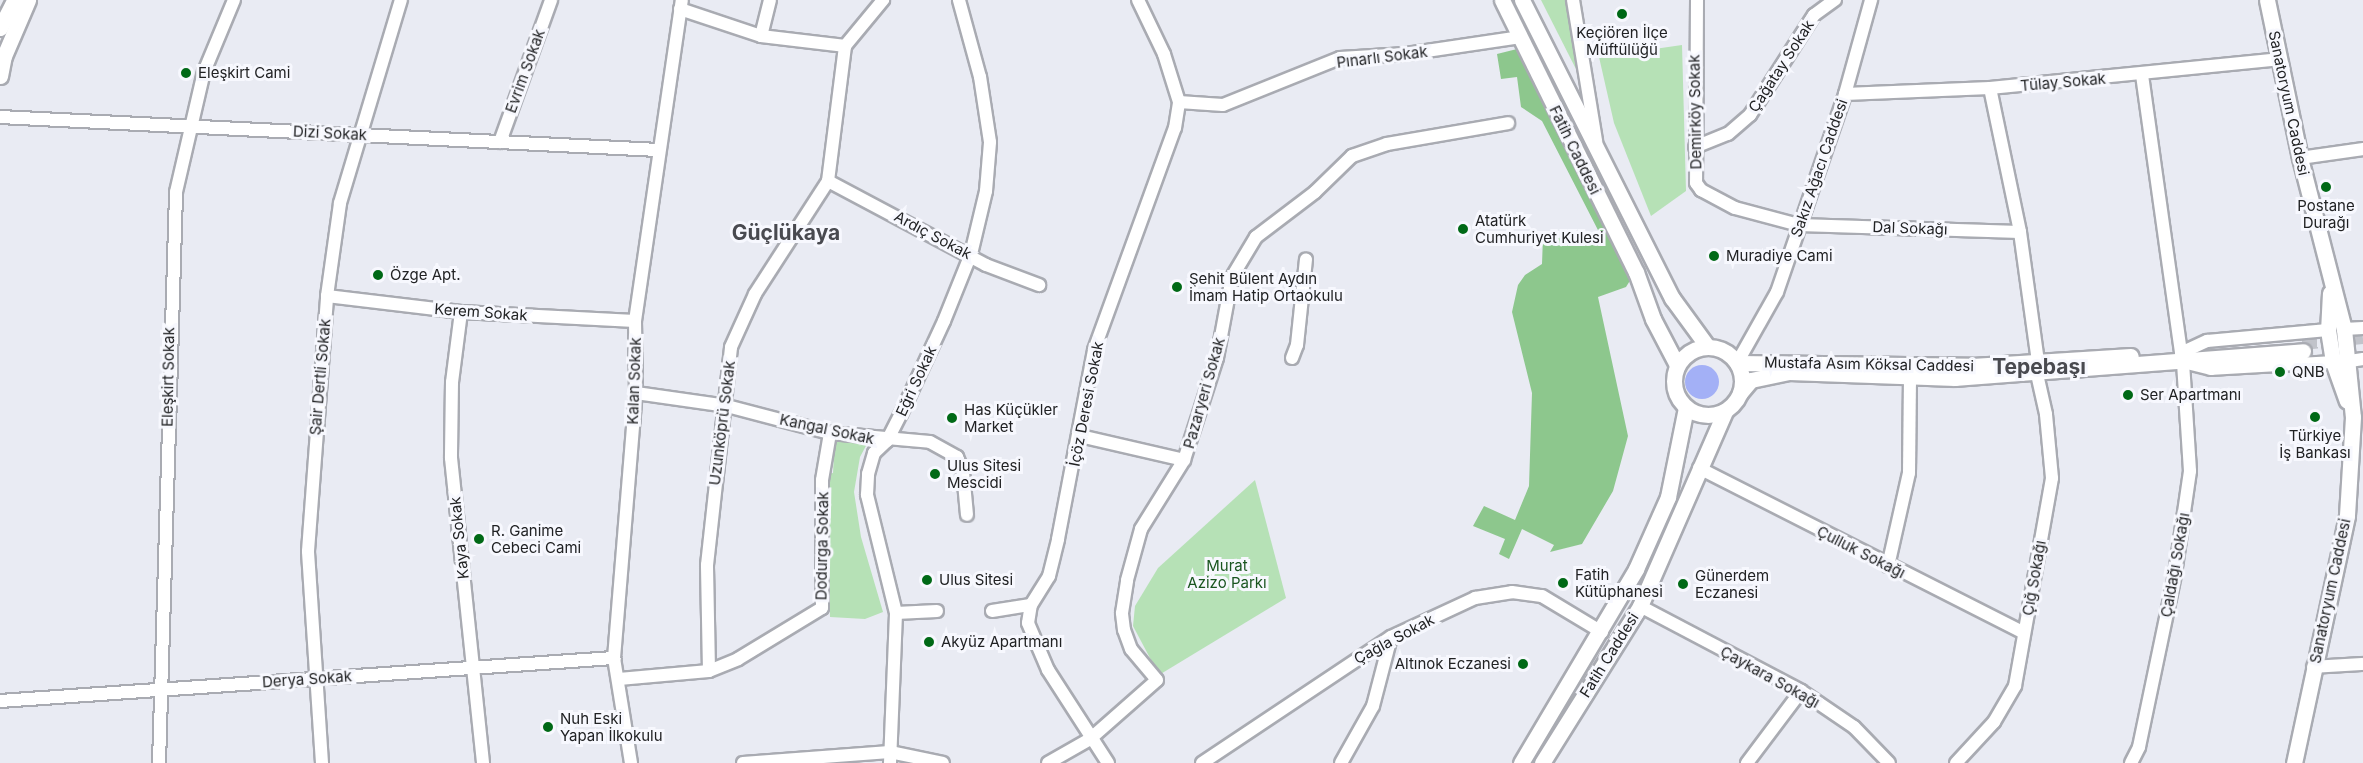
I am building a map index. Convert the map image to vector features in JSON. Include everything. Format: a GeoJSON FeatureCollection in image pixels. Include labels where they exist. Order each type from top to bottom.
{"type":"FeatureCollection","features":[{"type":"Feature","properties":{"kind":"main road"},"geometry":{"type":"LineString","coordinates":[[0,28],[14,0]]}},
{"type":"Feature","properties":{"kind":"main road"},"geometry":{"type":"LineString","coordinates":[[0,76],[3,57],[28,0]]}},
{"type":"Feature","properties":{"kind":"main road","name":"Fatih Caddesi"},"geometry":{"type":"LineString","coordinates":[[1502,0],[1677,365]]}},
{"type":"Feature","properties":{"kind":"main road","name":"Fatih Caddesi"},"geometry":{"type":"LineString","coordinates":[[1522,0],[1672,298],[1707,346]]}},
{"type":"Feature","properties":{"kind":"main road","name":"Sanatoryum Caddesi"},"geometry":{"type":"LineString","coordinates":[[2267,0],[2300,158],[2331,275],[2336,329],[2333,362],[2353,417]]}},
{"type":"Feature","properties":{"kind":"main road","name":"Sanatoryum Caddesi"},"geometry":{"type":"LineString","coordinates":[[2294,763],[2347,516],[2356,360],[2336,329]]}},
{"type":"Feature","properties":{"kind":"main road"},"geometry":{"type":"LineString","coordinates":[[1707,346],[1719,348],[1737,363],[1742,378],[1740,393],[1725,411],[1705,415],[1686,408],[1674,388],[1677,365],[1689,352],[1707,346]]}},
{"type":"Feature","properties":{"kind":"main road","name":"Mustafa Asım Köksal Caddesi"},"geometry":{"type":"LineString","coordinates":[[1740,393],[1751,380],[1789,372],[1910,378],[2302,347]]}},
{"type":"Feature","properties":{"kind":"main road","name":"Mustafa Asım Köksal Caddesi"},"geometry":{"type":"LineString","coordinates":[[1737,363],[2038,368]]}},
{"type":"Feature","properties":{"kind":"main road","name":"Fatih Caddesi"},"geometry":{"type":"LineString","coordinates":[[1521,763],[1602,632],[1668,497],[1686,408]]}},
{"type":"Feature","properties":{"kind":"main road","name":"Fatih Caddesi"},"geometry":{"type":"LineString","coordinates":[[1542,763],[1640,606],[1725,411]]}},
{"type":"Feature","properties":{"kind":"street","name":"Eleşkirt Sokak"},"geometry":{"type":"LineString","coordinates":[[159,763],[170,277],[176,192],[189,126],[204,72],[234,0]]}},
{"type":"Feature","properties":{"kind":"street","name":"Şair Dertli Sokak"},"geometry":{"type":"LineString","coordinates":[[322,763],[319,678],[308,552],[327,296],[340,203],[401,0]]}},
{"type":"Feature","properties":{"kind":"street","name":"Evrim Sokak"},"geometry":{"type":"LineString","coordinates":[[500,142],[551,0]]}},
{"type":"Feature","properties":{"kind":"street"},"geometry":{"type":"LineString","coordinates":[[761,36],[770,0]]}},
{"type":"Feature","properties":{"kind":"street"},"geometry":{"type":"LineString","coordinates":[[681,5],[761,36],[845,46],[884,0]]}},
{"type":"Feature","properties":{"kind":"street","name":"Eğri Sokak"},"geometry":{"type":"LineString","coordinates":[[890,757],[896,614],[867,495],[874,453],[887,441],[972,254],[986,191],[990,142],[980,77],[959,0]]}},
{"type":"Feature","properties":{"kind":"street","name":"İçöz Deresi Sokak"},"geometry":{"type":"LineString","coordinates":[[1031,605],[1049,576],[1080,436],[1094,350],[1175,128],[1179,102],[1164,54],[1138,0]]}},
{"type":"Feature","properties":{"kind":"street"},"geometry":{"type":"LineString","coordinates":[[1573,0],[1598,151]]}},
{"type":"Feature","properties":{"kind":"street","name":"Demirköy Sokak"},"geometry":{"type":"LineString","coordinates":[[1696,0],[1696,183],[1701,190],[1735,208],[1799,225]]}},
{"type":"Feature","properties":{"kind":"street","name":"Çağatay Sokak"},"geometry":{"type":"LineString","coordinates":[[1695,147],[1728,134],[1750,115],[1814,15],[1835,0]]}},
{"type":"Feature","properties":{"kind":"street","name":"Sakız Ağacı Caddesi"},"geometry":{"type":"LineString","coordinates":[[1737,363],[1777,291],[1845,94],[1871,0]]}},
{"type":"Feature","properties":{"kind":"street","name":"Kalan Sokak"},"geometry":{"type":"LineString","coordinates":[[631,763],[614,658],[636,393],[635,321],[681,5]]}},
{"type":"Feature","properties":{"kind":"street","name":"Pınarlı Sokak"},"geometry":{"type":"LineString","coordinates":[[1179,102],[1223,105],[1340,58],[1406,54],[1521,37]]}},
{"type":"Feature","properties":{"kind":"street","name":"Uzunköprü Sokak"},"geometry":{"type":"LineString","coordinates":[[709,671],[707,565],[717,462],[727,406],[731,347],[755,294],[828,181],[845,46]]}},
{"type":"Feature","properties":{"kind":"street","name":"Tülay Sokak"},"geometry":{"type":"LineString","coordinates":[[1845,94],[1990,88],[2142,75],[2279,58]]}},
{"type":"Feature","properties":{"kind":"street","name":"Çaldağı Sokağı"},"geometry":{"type":"LineString","coordinates":[[2131,763],[2139,747],[2175,574],[2190,471],[2182,358],[2142,75]]}},
{"type":"Feature","properties":{"kind":"street","name":"Çığ Sokağı"},"geometry":{"type":"LineString","coordinates":[[1956,763],[1994,722],[2015,687],[2052,478],[2046,414],[2020,232],[1990,88]]}},
{"type":"Feature","properties":{"kind":"street","name":"Dizi Sokak"},"geometry":{"type":"LineString","coordinates":[[0,117],[659,150]]}},
{"type":"Feature","properties":{"kind":"street","name":"Pazaryeri Sokak"},"geometry":{"type":"LineString","coordinates":[[1048,763],[1090,739],[1157,680],[1131,649],[1122,613],[1141,529],[1184,460],[1217,358],[1232,277],[1256,237],[1315,192],[1352,156],[1388,144],[1508,123]]}},
{"type":"Feature","properties":{"kind":"street"},"geometry":{"type":"LineString","coordinates":[[2300,158],[2363,149]]}},
{"type":"Feature","properties":{"kind":"street","name":"Ardıç Sokak"},"geometry":{"type":"LineString","coordinates":[[828,181],[972,254],[986,265],[1039,285]]}},
{"type":"Feature","properties":{"kind":"street","name":"Dal Sokağı"},"geometry":{"type":"LineString","coordinates":[[1799,225],[2020,232]]}},
{"type":"Feature","properties":{"kind":"street"},"geometry":{"type":"LineString","coordinates":[[1293,358],[1306,259]]}},
{"type":"Feature","properties":{"kind":"street","name":"Kerem Sokak"},"geometry":{"type":"LineString","coordinates":[[327,296],[461,312],[635,321]]}},
{"type":"Feature","properties":{"kind":"street","name":"Kaya Sokak"},"geometry":{"type":"LineString","coordinates":[[461,312],[452,382],[451,458],[483,763]]}},
{"type":"Feature","properties":{"kind":"street","name":"Mustafa Asım Köksal Caddesi"},"geometry":{"type":"LineString","coordinates":[[2182,358],[2207,341],[2363,328]]}},
{"type":"Feature","properties":{"kind":"street","name":"Mustafa Asım Köksal Caddesi"},"geometry":{"type":"LineString","coordinates":[[2182,358],[2211,369],[2333,362]]}},
{"type":"Feature","properties":{"kind":"street"},"geometry":{"type":"LineString","coordinates":[[1888,566],[1910,473],[1910,378]]}},
{"type":"Feature","properties":{"kind":"street","name":"Kangal Sokak"},"geometry":{"type":"LineString","coordinates":[[636,393],[727,406],[830,433],[887,441],[930,442],[957,457],[963,472],[967,515]]}},
{"type":"Feature","properties":{"kind":"street","name":"Dodurga Sokak"},"geometry":{"type":"LineString","coordinates":[[709,671],[738,659],[822,608],[822,480],[830,433]]}},
{"type":"Feature","properties":{"kind":"street"},"geometry":{"type":"LineString","coordinates":[[1080,436],[1184,460]]}},
{"type":"Feature","properties":{"kind":"street","name":"Çulluk Sokağı"},"geometry":{"type":"LineString","coordinates":[[1699,468],[1888,566],[2024,633]]}},
{"type":"Feature","properties":{"kind":"street","name":"Çağla Sokak"},"geometry":{"type":"LineString","coordinates":[[1202,763],[1391,637],[1475,598],[1512,592],[1542,596],[1602,632]]}},
{"type":"Feature","properties":{"kind":"street"},"geometry":{"type":"LineString","coordinates":[[992,611],[1031,605],[1028,623],[1048,670],[1090,739],[1108,763]]}},
{"type":"Feature","properties":{"kind":"street","name":"Çaykara Sokağı"},"geometry":{"type":"LineString","coordinates":[[1640,606],[1801,691],[1854,727],[1889,763]]}},
{"type":"Feature","properties":{"kind":"street"},"geometry":{"type":"LineString","coordinates":[[896,614],[937,611]]}},
{"type":"Feature","properties":{"kind":"street"},"geometry":{"type":"LineString","coordinates":[[1341,763],[1373,706],[1391,637]]}},
{"type":"Feature","properties":{"kind":"street","name":"Derya Sokak"},"geometry":{"type":"LineString","coordinates":[[0,701],[614,658]]}},
{"type":"Feature","properties":{"kind":"street"},"geometry":{"type":"LineString","coordinates":[[2313,667],[2363,664]]}},
{"type":"Feature","properties":{"kind":"street"},"geometry":{"type":"LineString","coordinates":[[619,679],[709,671]]}},
{"type":"Feature","properties":{"kind":"street"},"geometry":{"type":"LineString","coordinates":[[1747,763],[1801,691]]}},
{"type":"Feature","properties":{"kind":"street"},"geometry":{"type":"LineString","coordinates":[[742,763],[890,757],[943,763]]}},
{"type":"Feature","properties":{"kind":"green space"},"geometry":{"type":"Polygon","coordinates":[[[1541,0],[1567,0],[1580,77],[1541,0]]]}},
{"type":"Feature","properties":{"kind":"green space"},"geometry":{"type":"Polygon","coordinates":[[[1682,45],[1686,191],[1651,216],[1614,123],[1599,57],[1682,45]]]}},
{"type":"Feature","properties":{"kind":"green space"},"geometry":{"type":"Polygon","coordinates":[[[1521,48],[1631,279],[1626,287],[1598,297],[1628,436],[1613,491],[1582,544],[1550,552],[1554,545],[1522,529],[1509,559],[1499,554],[1505,539],[1473,526],[1484,506],[1515,520],[1529,486],[1532,393],[1512,312],[1518,285],[1525,275],[1542,264],[1543,237],[1593,239],[1600,234],[1542,121],[1521,107],[1517,77],[1501,79],[1497,54],[1521,48]]]}},
{"type":"Feature","properties":{"kind":"green space"},"geometry":{"type":"Polygon","coordinates":[[[835,437],[868,442],[860,457],[854,492],[861,537],[883,612],[865,619],[830,617],[827,474],[833,473],[835,437]]]}},
{"type":"Feature","properties":{"kind":"green space","name":"Murat Azizo Parkı"},"geometry":{"type":"Polygon","coordinates":[[[1255,480],[1286,598],[1159,675],[1133,626],[1135,606],[1158,568],[1255,480]]]}},
{"type":"Feature","properties":{"kind":"water"},"geometry":{"type":"Polygon","coordinates":[[[1702,365],[1714,370],[1719,382],[1714,394],[1702,399],[1690,394],[1685,382],[1690,370],[1702,365]]]}},
{"type":"Feature","properties":{"kind":"tunnel"},"geometry":{"type":"LineString","coordinates":[[2302,342],[2363,336]]}},
{"type":"Feature","properties":{"kind":"place","name":"Keçiören İlçe Müftülüğü"},"geometry":{"type":"Point","coordinates":[1622,14]}},
{"type":"Feature","properties":{"kind":"place","name":"Eleşkirt Cami"},"geometry":{"type":"Point","coordinates":[186,73]}},
{"type":"Feature","properties":{"kind":"place","name":"Postane Durağı"},"geometry":{"type":"Point","coordinates":[2326,187]}},
{"type":"Feature","properties":{"kind":"place","name":"Atatürk Cumhuriyet Kulesi"},"geometry":{"type":"Point","coordinates":[1463,229]}},
{"type":"Feature","properties":{"kind":"place","name":"Muradiye Cami"},"geometry":{"type":"Point","coordinates":[1714,256]}},
{"type":"Feature","properties":{"kind":"place","name":"Özge Apt."},"geometry":{"type":"Point","coordinates":[378,275]}},
{"type":"Feature","properties":{"kind":"place","name":"Şehit Bülent Aydın İmam Hatip Ortaokulu"},"geometry":{"type":"Point","coordinates":[1177,287]}},
{"type":"Feature","properties":{"kind":"place","name":"QNB"},"geometry":{"type":"Point","coordinates":[2280,372]}},
{"type":"Feature","properties":{"kind":"place","name":"Ser Apartmanı"},"geometry":{"type":"Point","coordinates":[2128,395]}},
{"type":"Feature","properties":{"kind":"place","name":"Türkiye İş Bankası"},"geometry":{"type":"Point","coordinates":[2315,417]}},
{"type":"Feature","properties":{"kind":"place","name":"Has Küçükler Market"},"geometry":{"type":"Point","coordinates":[952,418]}},
{"type":"Feature","properties":{"kind":"place","name":"Ulus Sitesi Mescidi"},"geometry":{"type":"Point","coordinates":[935,474]}},
{"type":"Feature","properties":{"kind":"place","name":"R. Ganime Cebeci Cami"},"geometry":{"type":"Point","coordinates":[479,539]}},
{"type":"Feature","properties":{"kind":"place","name":"Ulus Sitesi"},"geometry":{"type":"Point","coordinates":[927,580]}},
{"type":"Feature","properties":{"kind":"place","name":"Fatih Kütüphanesi"},"geometry":{"type":"Point","coordinates":[1563,583]}},
{"type":"Feature","properties":{"kind":"place","name":"Günerdem Eczanesi"},"geometry":{"type":"Point","coordinates":[1683,584]}},
{"type":"Feature","properties":{"kind":"place","name":"Akyüz Apartmanı"},"geometry":{"type":"Point","coordinates":[929,642]}},
{"type":"Feature","properties":{"kind":"place","name":"Altınok Eczanesi"},"geometry":{"type":"Point","coordinates":[1523,664]}},
{"type":"Feature","properties":{"kind":"place","name":"Nuh Eski Yapan İlkokulu"},"geometry":{"type":"Point","coordinates":[548,727]}},
{"type":"Feature","properties":{"kind":"district","name":"Güçlükaya"},"geometry":{"type":"Point","coordinates":[786,233]}},
{"type":"Feature","properties":{"kind":"district","name":"Tepebaşı"},"geometry":{"type":"Point","coordinates":[2039,367]}}]}
